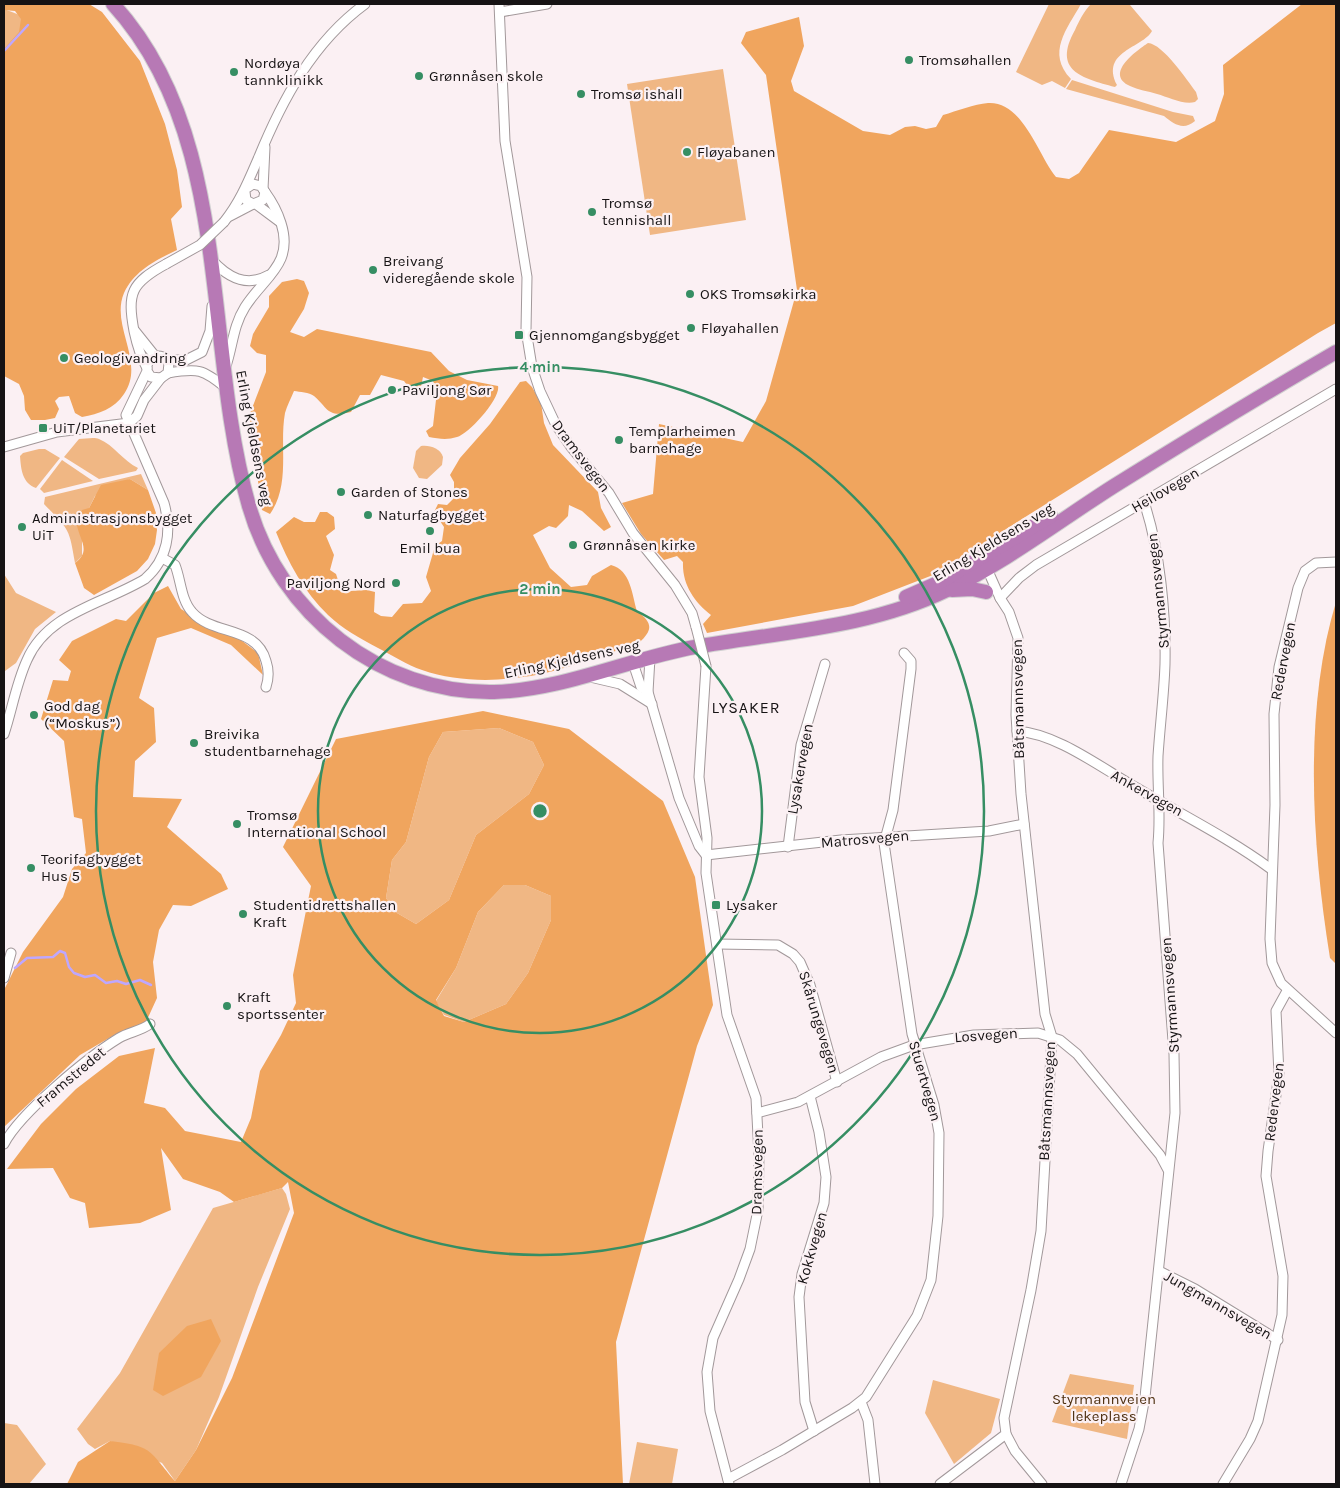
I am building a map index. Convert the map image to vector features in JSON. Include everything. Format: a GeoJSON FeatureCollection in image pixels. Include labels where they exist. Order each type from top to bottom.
{"type":"FeatureCollection","features":[{"type":"Feature","properties":{"kind":"highway","name":"Erling Kjeldsens veg"},"geometry":{"type":"LineString","coordinates":[[113,4],[140,36],[172,95],[187,135],[200,192],[226,388],[249,506],[260,536],[288,586],[305,609],[342,643],[383,668],[412,680],[468,690],[495,692],[524,689],[583,676],[689,648],[805,630],[896,611],[949,590],[980,568],[1336,352]]}},
{"type":"Feature","properties":{"kind":"highway","name":"Erling Kjeldsens veg"},"geometry":{"type":"LineString","coordinates":[[852,620],[980,568]]}},
{"type":"Feature","properties":{"kind":"highway"},"geometry":{"type":"LineString","coordinates":[[949,590],[972,589],[986,592]]}},
{"type":"Feature","properties":{"kind":"street"},"geometry":{"type":"LineString","coordinates":[[226,388],[202,371],[195,369],[165,376],[151,377],[141,358],[134,331],[130,309],[132,294],[140,282],[166,264],[200,245],[226,220],[246,190],[281,110],[303,68],[322,43],[365,4]]}},
{"type":"Feature","properties":{"kind":"street"},"geometry":{"type":"LineString","coordinates":[[500,8],[547,4]]}},
{"type":"Feature","properties":{"kind":"street","name":"Dramsvegen"},"geometry":{"type":"LineString","coordinates":[[500,8],[505,140],[526,277],[526,330],[532,367],[540,391],[556,425],[571,447],[609,493],[633,533],[675,585],[692,612],[706,666],[698,777],[706,822],[706,873],[727,1015],[753,1089],[758,1113],[759,1195],[756,1223],[746,1262],[713,1338],[706,1372],[710,1411],[729,1481]]}},
{"type":"Feature","properties":{"kind":"street"},"geometry":{"type":"LineString","coordinates":[[226,220],[263,200],[265,146]]}},
{"type":"Feature","properties":{"kind":"street"},"geometry":{"type":"LineString","coordinates":[[224,373],[236,324],[249,302],[274,272],[281,260],[285,246],[285,234],[274,204],[264,191],[253,184],[246,190],[246,200],[280,222]]}},
{"type":"Feature","properties":{"kind":"street"},"geometry":{"type":"LineString","coordinates":[[209,257],[224,272],[238,279],[257,280],[274,272]]}},
{"type":"Feature","properties":{"kind":"street"},"geometry":{"type":"LineString","coordinates":[[167,360],[190,359],[199,354],[204,348],[210,331],[213,288]]}},
{"type":"Feature","properties":{"kind":"street"},"geometry":{"type":"LineString","coordinates":[[134,331],[155,356]]}},
{"type":"Feature","properties":{"kind":"street"},"geometry":{"type":"LineString","coordinates":[[4,447],[57,432],[129,423],[137,416],[144,400],[165,376],[170,366],[167,360],[162,356],[155,356],[148,362],[147,370],[126,415],[129,423],[164,502],[168,518],[168,540],[162,558],[145,579],[69,616],[54,625],[41,638],[25,664],[4,734]]}},
{"type":"Feature","properties":{"kind":"street","name":"Heilovegen"},"geometry":{"type":"LineString","coordinates":[[1000,598],[1018,578],[1036,565],[1336,389]]}},
{"type":"Feature","properties":{"kind":"street","name":"Styrmannsvegen"},"geometry":{"type":"LineString","coordinates":[[1120,1484],[1143,1414],[1175,1113],[1176,1083],[1159,852],[1161,812],[1157,786],[1165,638],[1157,566],[1144,502]]}},
{"type":"Feature","properties":{"kind":"street"},"geometry":{"type":"LineString","coordinates":[[162,558],[175,565],[187,605],[195,615],[247,636],[259,645],[268,668],[266,687]]}},
{"type":"Feature","properties":{"kind":"street","name":"Redervegen"},"geometry":{"type":"LineString","coordinates":[[1223,1484],[1254,1430],[1278,1340],[1284,1290],[1266,1170],[1279,1074],[1276,1011],[1287,990],[1276,975],[1270,952],[1271,869],[1275,805],[1274,714],[1279,667],[1298,588],[1305,571],[1316,563],[1336,562]]}},
{"type":"Feature","properties":{"kind":"street"},"geometry":{"type":"LineString","coordinates":[[980,568],[981,584],[986,592],[1000,598]]}},
{"type":"Feature","properties":{"kind":"street","name":"Båtsmannsvegen"},"geometry":{"type":"LineString","coordinates":[[980,568],[1009,612],[1018,638],[1017,732],[1024,824],[1045,1014],[1052,1037],[1040,1231],[1031,1290],[1004,1418],[1006,1434]]}},
{"type":"Feature","properties":{"kind":"street","name":"Stuertvegen"},"geometry":{"type":"LineString","coordinates":[[729,1481],[861,1402],[872,1390],[917,1316],[929,1289],[933,1268],[940,1181],[939,1133],[934,1105],[914,1045],[885,858],[886,837],[893,810],[911,669],[911,660],[904,653]]}},
{"type":"Feature","properties":{"kind":"street","name":"Dramsvegen"},"geometry":{"type":"LineString","coordinates":[[650,658],[648,692],[679,798],[692,830],[706,855]]}},
{"type":"Feature","properties":{"kind":"street","name":"Dramsvegen"},"geometry":{"type":"LineString","coordinates":[[633,663],[641,687],[648,692]]}},
{"type":"Feature","properties":{"kind":"street","name":"Lysakervegen"},"geometry":{"type":"LineString","coordinates":[[788,847],[801,745],[825,664]]}},
{"type":"Feature","properties":{"kind":"street"},"geometry":{"type":"LineString","coordinates":[[583,676],[620,684],[652,704]]}},
{"type":"Feature","properties":{"kind":"street","name":"Ankervegen"},"geometry":{"type":"LineString","coordinates":[[1017,732],[1038,735],[1051,740],[1204,824],[1271,869]]}},
{"type":"Feature","properties":{"kind":"street","name":"Matrosvegen"},"geometry":{"type":"LineString","coordinates":[[706,855],[886,837],[989,831],[1024,824]]}},
{"type":"Feature","properties":{"kind":"street","name":"Skårungevegen"},"geometry":{"type":"LineString","coordinates":[[717,944],[778,946],[793,954],[800,962],[810,986],[837,1082]]}},
{"type":"Feature","properties":{"kind":"street"},"geometry":{"type":"LineString","coordinates":[[4,978],[11,953]]}},
{"type":"Feature","properties":{"kind":"street"},"geometry":{"type":"LineString","coordinates":[[1287,990],[1336,1033]]}},
{"type":"Feature","properties":{"kind":"street","name":"Framstredet"},"geometry":{"type":"LineString","coordinates":[[4,1144],[24,1118],[79,1068],[117,1039],[150,1024]]}},
{"type":"Feature","properties":{"kind":"street","name":"Losvegen"},"geometry":{"type":"LineString","coordinates":[[758,1113],[787,1106],[810,1096],[881,1057],[914,1045],[940,1039],[1014,1032],[1038,1033],[1052,1037],[1069,1046],[1160,1156],[1168,1170]]}},
{"type":"Feature","properties":{"kind":"street","name":"Kokkvegen"},"geometry":{"type":"LineString","coordinates":[[810,1096],[819,1132],[826,1177],[823,1210],[802,1274],[799,1296],[805,1402],[814,1431]]}},
{"type":"Feature","properties":{"kind":"street","name":"Jungmannsvegen"},"geometry":{"type":"LineString","coordinates":[[1159,1270],[1195,1289],[1278,1340]]}},
{"type":"Feature","properties":{"kind":"street"},"geometry":{"type":"LineString","coordinates":[[861,1402],[868,1420],[875,1484]]}},
{"type":"Feature","properties":{"kind":"street"},"geometry":{"type":"LineString","coordinates":[[940,1484],[981,1451],[1006,1434],[1010,1443],[1042,1484]]}},
{"type":"Feature","properties":{"kind":"green space"},"geometry":{"type":"Polygon","coordinates":[[[1049,4],[1081,4],[1065,32],[1059,50],[1060,60],[1071,79],[1065,88],[1052,81],[1042,85],[1016,72],[1049,4]]]}},
{"type":"Feature","properties":{"kind":"green space"},"geometry":{"type":"Polygon","coordinates":[[[1091,4],[1130,5],[1152,31],[1147,37],[1118,57],[1114,65],[1113,74],[1117,85],[1115,87],[1082,76],[1069,64],[1067,55],[1069,44],[1082,16],[1091,4]]]}},
{"type":"Feature","properties":{"kind":"green space"},"geometry":{"type":"Polygon","coordinates":[[[4,9],[38,22],[4,55],[4,9]]]}},
{"type":"Feature","properties":{"kind":"green space"},"geometry":{"type":"Polygon","coordinates":[[[1148,43],[1161,49],[1181,71],[1196,92],[1198,99],[1195,102],[1190,103],[1176,100],[1130,86],[1123,81],[1120,75],[1121,69],[1136,51],[1148,43]]]}},
{"type":"Feature","properties":{"kind":"green space","name":"Fløyabanen"},"geometry":{"type":"Polygon","coordinates":[[[723,69],[746,220],[650,235],[627,84],[723,69]]]}},
{"type":"Feature","properties":{"kind":"green space"},"geometry":{"type":"Polygon","coordinates":[[[1072,80],[1173,112],[1193,116],[1195,121],[1183,126],[1171,122],[1164,116],[1066,89],[1072,80]]]}},
{"type":"Feature","properties":{"kind":"green space"},"geometry":{"type":"Polygon","coordinates":[[[79,439],[99,439],[138,468],[136,471],[99,479],[64,457],[79,439]]]}},
{"type":"Feature","properties":{"kind":"green space"},"geometry":{"type":"Polygon","coordinates":[[[421,446],[428,446],[440,451],[443,457],[442,465],[427,479],[419,478],[413,468],[416,451],[421,446]]]}},
{"type":"Feature","properties":{"kind":"green space"},"geometry":{"type":"Polygon","coordinates":[[[45,449],[60,458],[36,488],[31,486],[25,479],[20,456],[23,453],[45,449]]]}},
{"type":"Feature","properties":{"kind":"green space"},"geometry":{"type":"Polygon","coordinates":[[[62,460],[93,481],[44,493],[40,489],[62,460]]]}},
{"type":"Feature","properties":{"kind":"green space"},"geometry":{"type":"Polygon","coordinates":[[[141,474],[148,490],[130,479],[95,496],[89,508],[82,536],[82,556],[75,563],[67,530],[44,504],[45,497],[141,474]]]}},
{"type":"Feature","properties":{"kind":"green space"},"geometry":{"type":"Polygon","coordinates":[[[4,574],[16,593],[56,612],[35,629],[16,663],[5,671],[4,574]]]}},
{"type":"Feature","properties":{"kind":"green space"},"geometry":{"type":"Polygon","coordinates":[[[499,728],[533,742],[544,765],[529,794],[476,835],[449,900],[416,924],[397,913],[386,898],[392,860],[406,842],[429,757],[443,732],[499,728]]]}},
{"type":"Feature","properties":{"kind":"green space"},"geometry":{"type":"Polygon","coordinates":[[[504,885],[525,885],[551,896],[551,920],[528,973],[506,1004],[464,1022],[444,1015],[436,1001],[456,968],[478,912],[504,885]]]}},
{"type":"Feature","properties":{"kind":"green space"},"geometry":{"type":"Polygon","coordinates":[[[282,1188],[286,1194],[290,1209],[258,1287],[219,1397],[196,1450],[175,1481],[162,1463],[110,1441],[95,1449],[88,1444],[77,1429],[120,1373],[213,1208],[282,1188]]]}},
{"type":"Feature","properties":{"kind":"green space","name":"Styrmannveien lekeplass"},"geometry":{"type":"Polygon","coordinates":[[[1070,1374],[1134,1385],[1127,1439],[1052,1422],[1070,1374]]]}},
{"type":"Feature","properties":{"kind":"green space"},"geometry":{"type":"Polygon","coordinates":[[[933,1380],[1000,1399],[991,1433],[954,1464],[925,1413],[933,1380]]]}},
{"type":"Feature","properties":{"kind":"green space"},"geometry":{"type":"Polygon","coordinates":[[[4,1423],[17,1425],[46,1464],[29,1484],[4,1484],[4,1423]]]}},
{"type":"Feature","properties":{"kind":"green space"},"geometry":{"type":"Polygon","coordinates":[[[637,1442],[678,1449],[672,1484],[629,1484],[637,1442]]]}},
{"type":"Feature","properties":{"kind":"shaded area"},"geometry":{"type":"Polygon","coordinates":[[[4,4],[89,4],[102,12],[140,61],[165,124],[177,170],[182,207],[171,219],[177,250],[146,267],[134,278],[124,293],[121,306],[121,318],[130,357],[130,382],[124,394],[116,403],[106,410],[88,416],[82,417],[75,413],[69,396],[59,397],[55,401],[59,409],[55,418],[31,420],[25,410],[24,396],[19,384],[4,376],[4,49],[19,32],[21,19],[15,11],[4,10],[4,4]]]}},
{"type":"Feature","properties":{"kind":"shaded area"},"geometry":{"type":"Polygon","coordinates":[[[1302,4],[1336,4],[1336,323],[933,575],[853,606],[707,633],[703,624],[711,615],[690,592],[683,570],[683,562],[677,556],[664,560],[641,534],[622,503],[653,494],[659,424],[743,442],[766,401],[797,290],[766,75],[741,43],[746,32],[799,17],[804,46],[791,81],[794,91],[863,131],[890,135],[905,127],[915,126],[926,129],[936,127],[943,115],[988,103],[1000,105],[1011,111],[1020,120],[1056,177],[1069,179],[1079,173],[1109,130],[1176,142],[1215,121],[1224,94],[1223,65],[1302,4]]]}},
{"type":"Feature","properties":{"kind":"shaded area"},"geometry":{"type":"Polygon","coordinates":[[[297,279],[304,281],[309,293],[304,309],[290,332],[304,337],[317,329],[431,352],[449,371],[467,380],[498,386],[498,392],[490,407],[469,429],[457,437],[443,439],[429,437],[426,431],[433,426],[437,391],[433,381],[423,377],[420,391],[413,393],[404,381],[381,375],[370,395],[360,395],[351,412],[343,414],[332,413],[312,395],[294,391],[285,413],[283,426],[283,465],[280,490],[270,514],[262,510],[249,416],[266,372],[266,355],[257,353],[250,346],[253,334],[269,307],[269,296],[282,282],[297,279]]]}},
{"type":"Feature","properties":{"kind":"shaded area"},"geometry":{"type":"Polygon","coordinates":[[[526,381],[532,387],[541,403],[544,423],[553,445],[598,492],[601,508],[611,527],[604,531],[582,511],[569,505],[568,516],[556,528],[549,526],[533,535],[550,568],[571,587],[587,585],[592,576],[611,565],[623,572],[630,584],[637,611],[648,623],[649,630],[647,634],[639,643],[546,673],[504,679],[480,680],[445,676],[422,670],[405,663],[339,625],[311,597],[297,576],[276,532],[294,517],[304,522],[315,522],[320,512],[327,512],[334,517],[335,529],[326,536],[334,555],[330,570],[336,574],[338,580],[350,591],[367,590],[375,592],[374,612],[381,616],[392,617],[403,604],[422,603],[431,591],[426,577],[435,546],[442,541],[444,527],[434,512],[438,504],[447,505],[454,498],[454,482],[450,475],[460,458],[490,424],[520,382],[526,381]]]}},
{"type":"Feature","properties":{"kind":"shaded area"},"geometry":{"type":"Polygon","coordinates":[[[130,479],[148,490],[156,513],[157,530],[155,544],[148,559],[137,571],[94,595],[84,588],[75,563],[83,554],[84,549],[78,530],[78,520],[82,510],[89,508],[101,485],[130,479]]]}},
{"type":"Feature","properties":{"kind":"shaded area"},"geometry":{"type":"Polygon","coordinates":[[[168,586],[181,609],[207,625],[237,637],[258,653],[263,675],[231,645],[191,628],[157,638],[139,698],[154,708],[156,742],[135,761],[133,797],[182,799],[167,827],[221,874],[228,889],[191,906],[173,905],[159,930],[153,962],[157,998],[146,1022],[116,1034],[80,1055],[4,1127],[4,990],[23,952],[63,897],[72,869],[86,853],[82,819],[74,817],[64,741],[41,719],[53,680],[68,681],[71,671],[59,660],[72,641],[116,619],[126,621],[154,593],[168,586]]]}},
{"type":"Feature","properties":{"kind":"shaded area"},"geometry":{"type":"Polygon","coordinates":[[[1336,602],[1336,964],[1330,958],[1324,915],[1315,825],[1314,779],[1315,733],[1319,688],[1326,644],[1336,602]]]}},
{"type":"Feature","properties":{"kind":"shaded area"},"geometry":{"type":"Polygon","coordinates":[[[483,711],[569,729],[663,801],[695,877],[713,1005],[697,1046],[616,1342],[623,1484],[67,1484],[78,1462],[110,1441],[143,1448],[155,1456],[175,1481],[196,1450],[232,1378],[294,1213],[288,1182],[282,1188],[234,1202],[220,1192],[183,1179],[161,1148],[171,1210],[140,1223],[89,1228],[85,1203],[70,1198],[53,1168],[7,1169],[41,1124],[76,1089],[119,1056],[155,1048],[144,1103],[165,1108],[185,1131],[241,1142],[251,1118],[260,1071],[281,1035],[296,1003],[293,975],[311,886],[283,847],[336,739],[483,711]],[[499,728],[443,732],[429,757],[406,842],[392,860],[386,898],[397,913],[416,924],[449,900],[476,835],[529,794],[544,765],[533,742],[499,728]],[[504,885],[478,912],[456,968],[436,1000],[444,1016],[464,1022],[506,1004],[528,973],[551,920],[551,896],[525,885],[504,885]]]}},
{"type":"Feature","properties":{"kind":"shaded area"},"geometry":{"type":"Polygon","coordinates":[[[211,1319],[221,1341],[201,1377],[163,1396],[153,1390],[159,1353],[187,1326],[211,1319]]]}},
{"type":"Feature","properties":{"kind":"waterway"},"geometry":{"type":"LineString","coordinates":[[4,51],[28,25]]}},
{"type":"Feature","properties":{"kind":"waterway"},"geometry":{"type":"LineString","coordinates":[[15,968],[27,958],[53,957],[60,951],[65,953],[69,967],[74,973],[85,977],[95,975],[106,983],[117,981],[126,984],[140,980],[151,985]]}},
{"type":"Feature","properties":{"kind":"place","name":"Tromsøhallen"},"geometry":{"type":"Point","coordinates":[909,60]}},
{"type":"Feature","properties":{"kind":"place","name":"Nordøya tannklinikk"},"geometry":{"type":"Point","coordinates":[234,72]}},
{"type":"Feature","properties":{"kind":"place","name":"Grønnåsen skole"},"geometry":{"type":"Point","coordinates":[419,76]}},
{"type":"Feature","properties":{"kind":"place","name":"Tromsø ishall"},"geometry":{"type":"Point","coordinates":[581,94]}},
{"type":"Feature","properties":{"kind":"place","name":"Fløyabanen"},"geometry":{"type":"Point","coordinates":[687,152]}},
{"type":"Feature","properties":{"kind":"place","name":"Tromsø tennishall"},"geometry":{"type":"Point","coordinates":[592,212]}},
{"type":"Feature","properties":{"kind":"place","name":"Breivang videregående skole"},"geometry":{"type":"Point","coordinates":[373,270]}},
{"type":"Feature","properties":{"kind":"place","name":"OKS Tromsøkirka"},"geometry":{"type":"Point","coordinates":[690,294]}},
{"type":"Feature","properties":{"kind":"place","name":"Fløyahallen"},"geometry":{"type":"Point","coordinates":[691,328]}},
{"type":"Feature","properties":{"kind":"place","name":"Gjennomgangsbygget"},"geometry":{"type":"Point","coordinates":[519,335]}},
{"type":"Feature","properties":{"kind":"place","name":"Geologivandring"},"geometry":{"type":"Point","coordinates":[64,358]}},
{"type":"Feature","properties":{"kind":"place","name":"Paviljong Sør"},"geometry":{"type":"Point","coordinates":[392,390]}},
{"type":"Feature","properties":{"kind":"place","name":"UiT/Planetariet"},"geometry":{"type":"Point","coordinates":[43,428]}},
{"type":"Feature","properties":{"kind":"place","name":"Templarheimen barnehage"},"geometry":{"type":"Point","coordinates":[619,440]}},
{"type":"Feature","properties":{"kind":"place","name":"Garden of Stones"},"geometry":{"type":"Point","coordinates":[341,492]}},
{"type":"Feature","properties":{"kind":"place","name":"Naturfagbygget"},"geometry":{"type":"Point","coordinates":[368,515]}},
{"type":"Feature","properties":{"kind":"place","name":"Administrasjonsbygget UiT"},"geometry":{"type":"Point","coordinates":[22,527]}},
{"type":"Feature","properties":{"kind":"place","name":"Emil bua"},"geometry":{"type":"Point","coordinates":[430,531]}},
{"type":"Feature","properties":{"kind":"place","name":"Grønnåsen kirke"},"geometry":{"type":"Point","coordinates":[573,545]}},
{"type":"Feature","properties":{"kind":"place","name":"Paviljong Nord"},"geometry":{"type":"Point","coordinates":[396,583]}},
{"type":"Feature","properties":{"kind":"place","name":"God dag (“Moskus”)"},"geometry":{"type":"Point","coordinates":[34,715]}},
{"type":"Feature","properties":{"kind":"place","name":"Breivika studentbarnehage"},"geometry":{"type":"Point","coordinates":[194,743]}},
{"type":"Feature","properties":{"kind":"place","name":"Tromsø International School"},"geometry":{"type":"Point","coordinates":[237,824]}},
{"type":"Feature","properties":{"kind":"place","name":"Teorifagbygget Hus 5"},"geometry":{"type":"Point","coordinates":[31,868]}},
{"type":"Feature","properties":{"kind":"place","name":"Lysaker"},"geometry":{"type":"Point","coordinates":[716,905]}},
{"type":"Feature","properties":{"kind":"place","name":"Studentidrettshallen Kraft"},"geometry":{"type":"Point","coordinates":[243,914]}},
{"type":"Feature","properties":{"kind":"place","name":"Kraft sportssenter"},"geometry":{"type":"Point","coordinates":[227,1006]}},
{"type":"Feature","properties":{"kind":"district","name":"LYSAKER"},"geometry":{"type":"Point","coordinates":[746,707]}}]}
